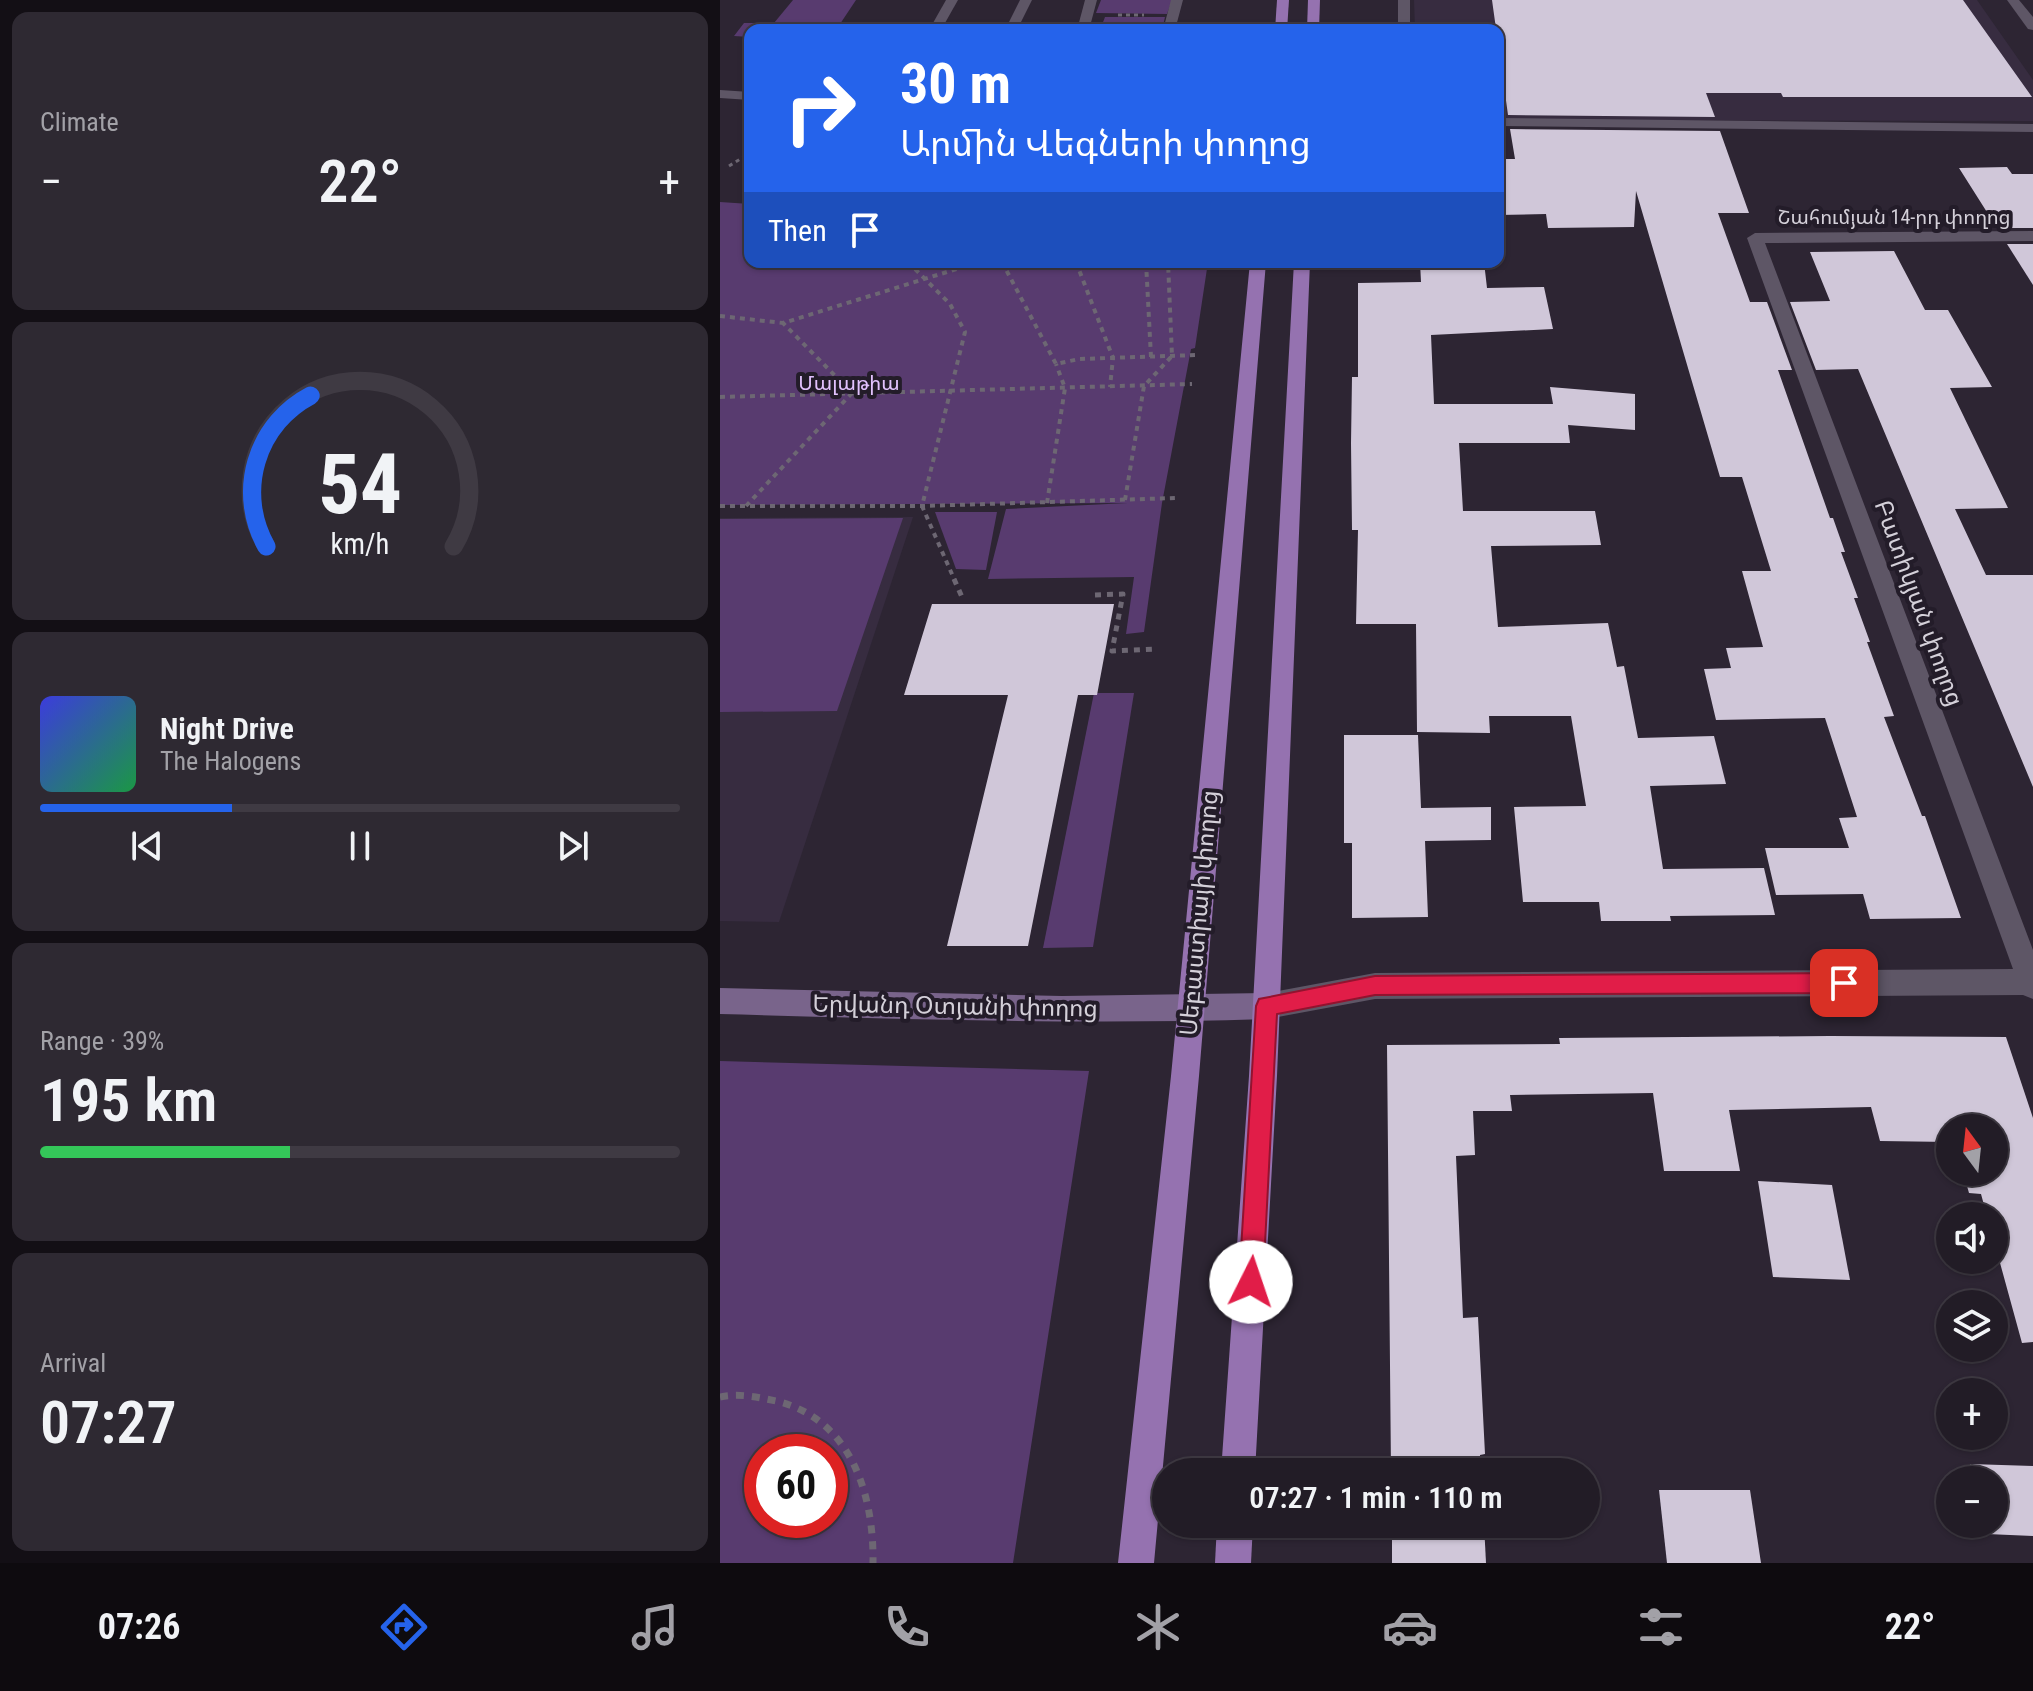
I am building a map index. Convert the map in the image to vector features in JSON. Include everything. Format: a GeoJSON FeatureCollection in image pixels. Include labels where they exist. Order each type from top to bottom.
{"type":"FeatureCollection","features":[{"type":"Feature","properties":{"kind":"main road"},"geometry":{"type":"LineString","coordinates":[[1281,24],[1283,0]]}},
{"type":"Feature","properties":{"kind":"main road"},"geometry":{"type":"LineString","coordinates":[[1313,24],[1314,0]]}},
{"type":"Feature","properties":{"kind":"main road","name":"Սեբաստիայի փողոց"},"geometry":{"type":"LineString","coordinates":[[1136,1563],[1257,268]]}},
{"type":"Feature","properties":{"kind":"main road"},"geometry":{"type":"LineString","coordinates":[[1239,1458],[1267,1006],[1302,268]]}},
{"type":"Feature","properties":{"kind":"main road"},"geometry":{"type":"LineString","coordinates":[[1233,1563],[1234,1538]]}},
{"type":"Feature","properties":{"kind":"street"},"geometry":{"type":"LineString","coordinates":[[938,24],[952,0]]}},
{"type":"Feature","properties":{"kind":"street"},"geometry":{"type":"LineString","coordinates":[[1014,24],[1026,0]]}},
{"type":"Feature","properties":{"kind":"street"},"geometry":{"type":"LineString","coordinates":[[1084,24],[1091,0]]}},
{"type":"Feature","properties":{"kind":"street"},"geometry":{"type":"LineString","coordinates":[[1171,24],[1177,0]]}},
{"type":"Feature","properties":{"kind":"street"},"geometry":{"type":"LineString","coordinates":[[1404,0],[1404,24]]}},
{"type":"Feature","properties":{"kind":"street"},"geometry":{"type":"LineString","coordinates":[[2013,0],[2033,26]]}},
{"type":"Feature","properties":{"kind":"street"},"geometry":{"type":"LineString","coordinates":[[720,94],[744,96]]}},
{"type":"Feature","properties":{"kind":"street"},"geometry":{"type":"LineString","coordinates":[[1504,122],[2033,128]]}},
{"type":"Feature","properties":{"kind":"street","name":"Շահումյան 14-րդ փողոց"},"geometry":{"type":"LineString","coordinates":[[1755,238],[2033,236]]}},
{"type":"Feature","properties":{"kind":"street","name":"Բատիկյան փողոց"},"geometry":{"type":"LineString","coordinates":[[1755,238],[2032,983]]}},
{"type":"Feature","properties":{"kind":"street"},"geometry":{"type":"LineString","coordinates":[[1267,1006],[1375,986],[2032,983]]}},
{"type":"Feature","properties":{"kind":"street","name":"Երվանդ Օտյանի փողոց"},"geometry":{"type":"LineString","coordinates":[[720,1001],[1190,1009],[1267,1006]]}},
{"type":"Feature","properties":{"kind":"path"},"geometry":{"type":"LineString","coordinates":[[1087,14],[1173,15]]}},
{"type":"Feature","properties":{"kind":"path"},"geometry":{"type":"LineString","coordinates":[[729,166],[744,157]]}},
{"type":"Feature","properties":{"kind":"path"},"geometry":{"type":"LineString","coordinates":[[915,268],[963,325],[965,338],[922,506],[962,597]]}},
{"type":"Feature","properties":{"kind":"path"},"geometry":{"type":"LineString","coordinates":[[720,316],[783,323],[959,268]]}},
{"type":"Feature","properties":{"kind":"path"},"geometry":{"type":"LineString","coordinates":[[1005,268],[1056,364],[1065,388],[1047,503]]}},
{"type":"Feature","properties":{"kind":"path"},"geometry":{"type":"LineString","coordinates":[[1078,268],[1113,358],[1110,387]]}},
{"type":"Feature","properties":{"kind":"path"},"geometry":{"type":"LineString","coordinates":[[1146,268],[1151,357]]}},
{"type":"Feature","properties":{"kind":"path"},"geometry":{"type":"LineString","coordinates":[[1125,500],[1144,386],[1172,356],[1168,268]]}},
{"type":"Feature","properties":{"kind":"path"},"geometry":{"type":"LineString","coordinates":[[783,323],[852,393]]}},
{"type":"Feature","properties":{"kind":"path"},"geometry":{"type":"LineString","coordinates":[[1056,364],[1198,355]]}},
{"type":"Feature","properties":{"kind":"path"},"geometry":{"type":"LineString","coordinates":[[720,397],[1192,384]]}},
{"type":"Feature","properties":{"kind":"path"},"geometry":{"type":"LineString","coordinates":[[745,506],[852,393]]}},
{"type":"Feature","properties":{"kind":"path"},"geometry":{"type":"LineString","coordinates":[[720,506],[922,506],[1176,498]]}},
{"type":"Feature","properties":{"kind":"path"},"geometry":{"type":"LineString","coordinates":[[1095,595],[1123,594],[1112,651],[1157,649]]}},
{"type":"Feature","properties":{"kind":"path"},"geometry":{"type":"LineString","coordinates":[[720,1397],[730,1394],[784,1400],[829,1427],[861,1471],[875,1533],[873,1563]]}},
{"type":"Feature","properties":{"kind":"shaded area"},"geometry":{"type":"Polygon","coordinates":[[[1414,0],[1977,0],[2033,80],[2033,121],[1504,120],[1504,24],[1415,24],[1414,0]]]}},
{"type":"Feature","properties":{"kind":"shaded area"},"geometry":{"type":"Polygon","coordinates":[[[913,517],[779,922],[720,921],[720,518],[913,517]]]}},
{"type":"Feature","properties":{"kind":"green space"},"geometry":{"type":"Polygon","coordinates":[[[793,0],[856,0],[840,24],[744,24],[744,37],[734,36],[744,23],[774,23],[793,0]]]}},
{"type":"Feature","properties":{"kind":"green space"},"geometry":{"type":"Polygon","coordinates":[[[1101,0],[1172,0],[1167,14],[1096,13],[1101,0]]]}},
{"type":"Feature","properties":{"kind":"green space"},"geometry":{"type":"Polygon","coordinates":[[[1105,17],[1165,17],[1163,24],[1102,24],[1105,17]]]}},
{"type":"Feature","properties":{"kind":"green space","name":"Մալաթիա"},"geometry":{"type":"Polygon","coordinates":[[[720,202],[744,204],[744,268],[1207,268],[1195,348],[1191,349],[1162,503],[1144,632],[1126,634],[1134,577],[988,579],[1006,509],[1128,503],[720,505],[720,202]]]}},
{"type":"Feature","properties":{"kind":"green space"},"geometry":{"type":"Polygon","coordinates":[[[935,512],[997,512],[986,570],[956,569],[935,512]]]}},
{"type":"Feature","properties":{"kind":"green space"},"geometry":{"type":"Polygon","coordinates":[[[903,518],[837,711],[720,712],[720,519],[903,518]]]}},
{"type":"Feature","properties":{"kind":"green space"},"geometry":{"type":"Polygon","coordinates":[[[1094,693],[1134,693],[1093,947],[1043,948],[1094,693]]]}},
{"type":"Feature","properties":{"kind":"green space"},"geometry":{"type":"Polygon","coordinates":[[[720,1061],[1089,1071],[1013,1563],[720,1563],[720,1061]]]}},
{"type":"Feature","properties":{"kind":"building"},"geometry":{"type":"Polygon","coordinates":[[[1492,0],[1963,0],[2032,97],[1783,97],[1781,93],[1706,93],[1715,117],[1508,115],[1504,86],[1504,24],[1495,24],[1492,0]]]}},
{"type":"Feature","properties":{"kind":"building"},"geometry":{"type":"Polygon","coordinates":[[[1510,129],[1720,131],[1749,213],[1718,213],[1750,302],[1767,302],[1792,370],[1778,370],[1845,552],[1841,552],[1858,598],[1854,598],[1870,642],[1867,642],[1894,716],[1884,717],[1922,816],[1925,816],[1961,918],[1870,919],[1863,894],[1776,895],[1765,848],[1849,848],[1839,818],[1857,817],[1825,718],[1716,720],[1704,669],[1731,668],[1726,648],[1763,647],[1742,571],[1771,571],[1742,477],[1720,477],[1636,191],[1634,227],[1548,228],[1546,214],[1504,215],[1504,159],[1515,159],[1510,129]]]}},
{"type":"Feature","properties":{"kind":"building"},"geometry":{"type":"Polygon","coordinates":[[[2007,167],[2012,174],[2033,174],[2033,228],[1997,228],[1959,168],[2007,167]]]}},
{"type":"Feature","properties":{"kind":"building"},"geometry":{"type":"Polygon","coordinates":[[[2007,244],[2033,244],[2033,285],[2007,244]]]}},
{"type":"Feature","properties":{"kind":"building"},"geometry":{"type":"Polygon","coordinates":[[[1894,251],[1925,310],[1948,310],[1992,387],[1950,388],[2008,508],[1955,509],[1986,575],[2033,575],[2033,787],[1858,369],[1816,370],[1790,302],[1830,301],[1810,252],[1894,251]]]}},
{"type":"Feature","properties":{"kind":"building"},"geometry":{"type":"Polygon","coordinates":[[[1420,268],[1485,268],[1487,288],[1544,287],[1553,329],[1431,335],[1434,404],[1553,404],[1550,387],[1635,394],[1635,430],[1568,425],[1570,443],[1459,443],[1463,511],[1595,511],[1601,545],[1491,546],[1498,627],[1608,623],[1617,667],[1624,666],[1638,738],[1714,736],[1726,784],[1650,786],[1663,869],[1764,868],[1775,915],[1670,916],[1671,921],[1601,921],[1599,902],[1523,902],[1514,807],[1586,806],[1571,716],[1489,716],[1490,733],[1417,732],[1416,624],[1356,624],[1358,530],[1352,530],[1351,443],[1352,377],[1358,377],[1358,283],[1421,282],[1420,268]]]}},
{"type":"Feature","properties":{"kind":"building"},"geometry":{"type":"Polygon","coordinates":[[[932,604],[1114,604],[1097,695],[1078,695],[1028,946],[947,946],[1008,695],[904,695],[932,604]]]}},
{"type":"Feature","properties":{"kind":"building"},"geometry":{"type":"Polygon","coordinates":[[[1344,735],[1418,735],[1421,808],[1491,807],[1491,840],[1425,841],[1428,917],[1352,918],[1352,843],[1344,843],[1344,735]]]}},
{"type":"Feature","properties":{"kind":"building"},"geometry":{"type":"Polygon","coordinates":[[[2006,1037],[2033,1118],[2033,1342],[2022,1343],[2003,1274],[2008,1274],[2008,1202],[1983,1202],[1981,1194],[1969,1193],[1967,1186],[2008,1186],[2008,1114],[1936,1114],[1936,1142],[1880,1141],[1871,1107],[1729,1110],[1740,1171],[1664,1171],[1653,1093],[1510,1095],[1512,1111],[1473,1111],[1475,1155],[1456,1156],[1463,1318],[1478,1317],[1485,1454],[1480,1455],[1480,1458],[1391,1458],[1387,1045],[1560,1044],[1559,1038],[2006,1037]]]}},
{"type":"Feature","properties":{"kind":"building"},"geometry":{"type":"Polygon","coordinates":[[[1758,1181],[1832,1185],[1850,1280],[1773,1277],[1758,1181]]]}},
{"type":"Feature","properties":{"kind":"building"},"geometry":{"type":"Polygon","coordinates":[[[1970,1464],[2033,1466],[2033,1536],[2008,1535],[2008,1466],[1970,1464]]]}},
{"type":"Feature","properties":{"kind":"building"},"geometry":{"type":"Polygon","coordinates":[[[1659,1490],[1750,1490],[1761,1563],[1667,1563],[1659,1490]]]}},
{"type":"Feature","properties":{"kind":"building"},"geometry":{"type":"Polygon","coordinates":[[[1392,1538],[1485,1538],[1486,1563],[1392,1563],[1392,1538]]]}},
{"type":"Feature","properties":{"kind":"route"},"geometry":{"type":"LineString","coordinates":[[1251,1282],[1267,1006],[1375,986],[1844,983]]}}]}
